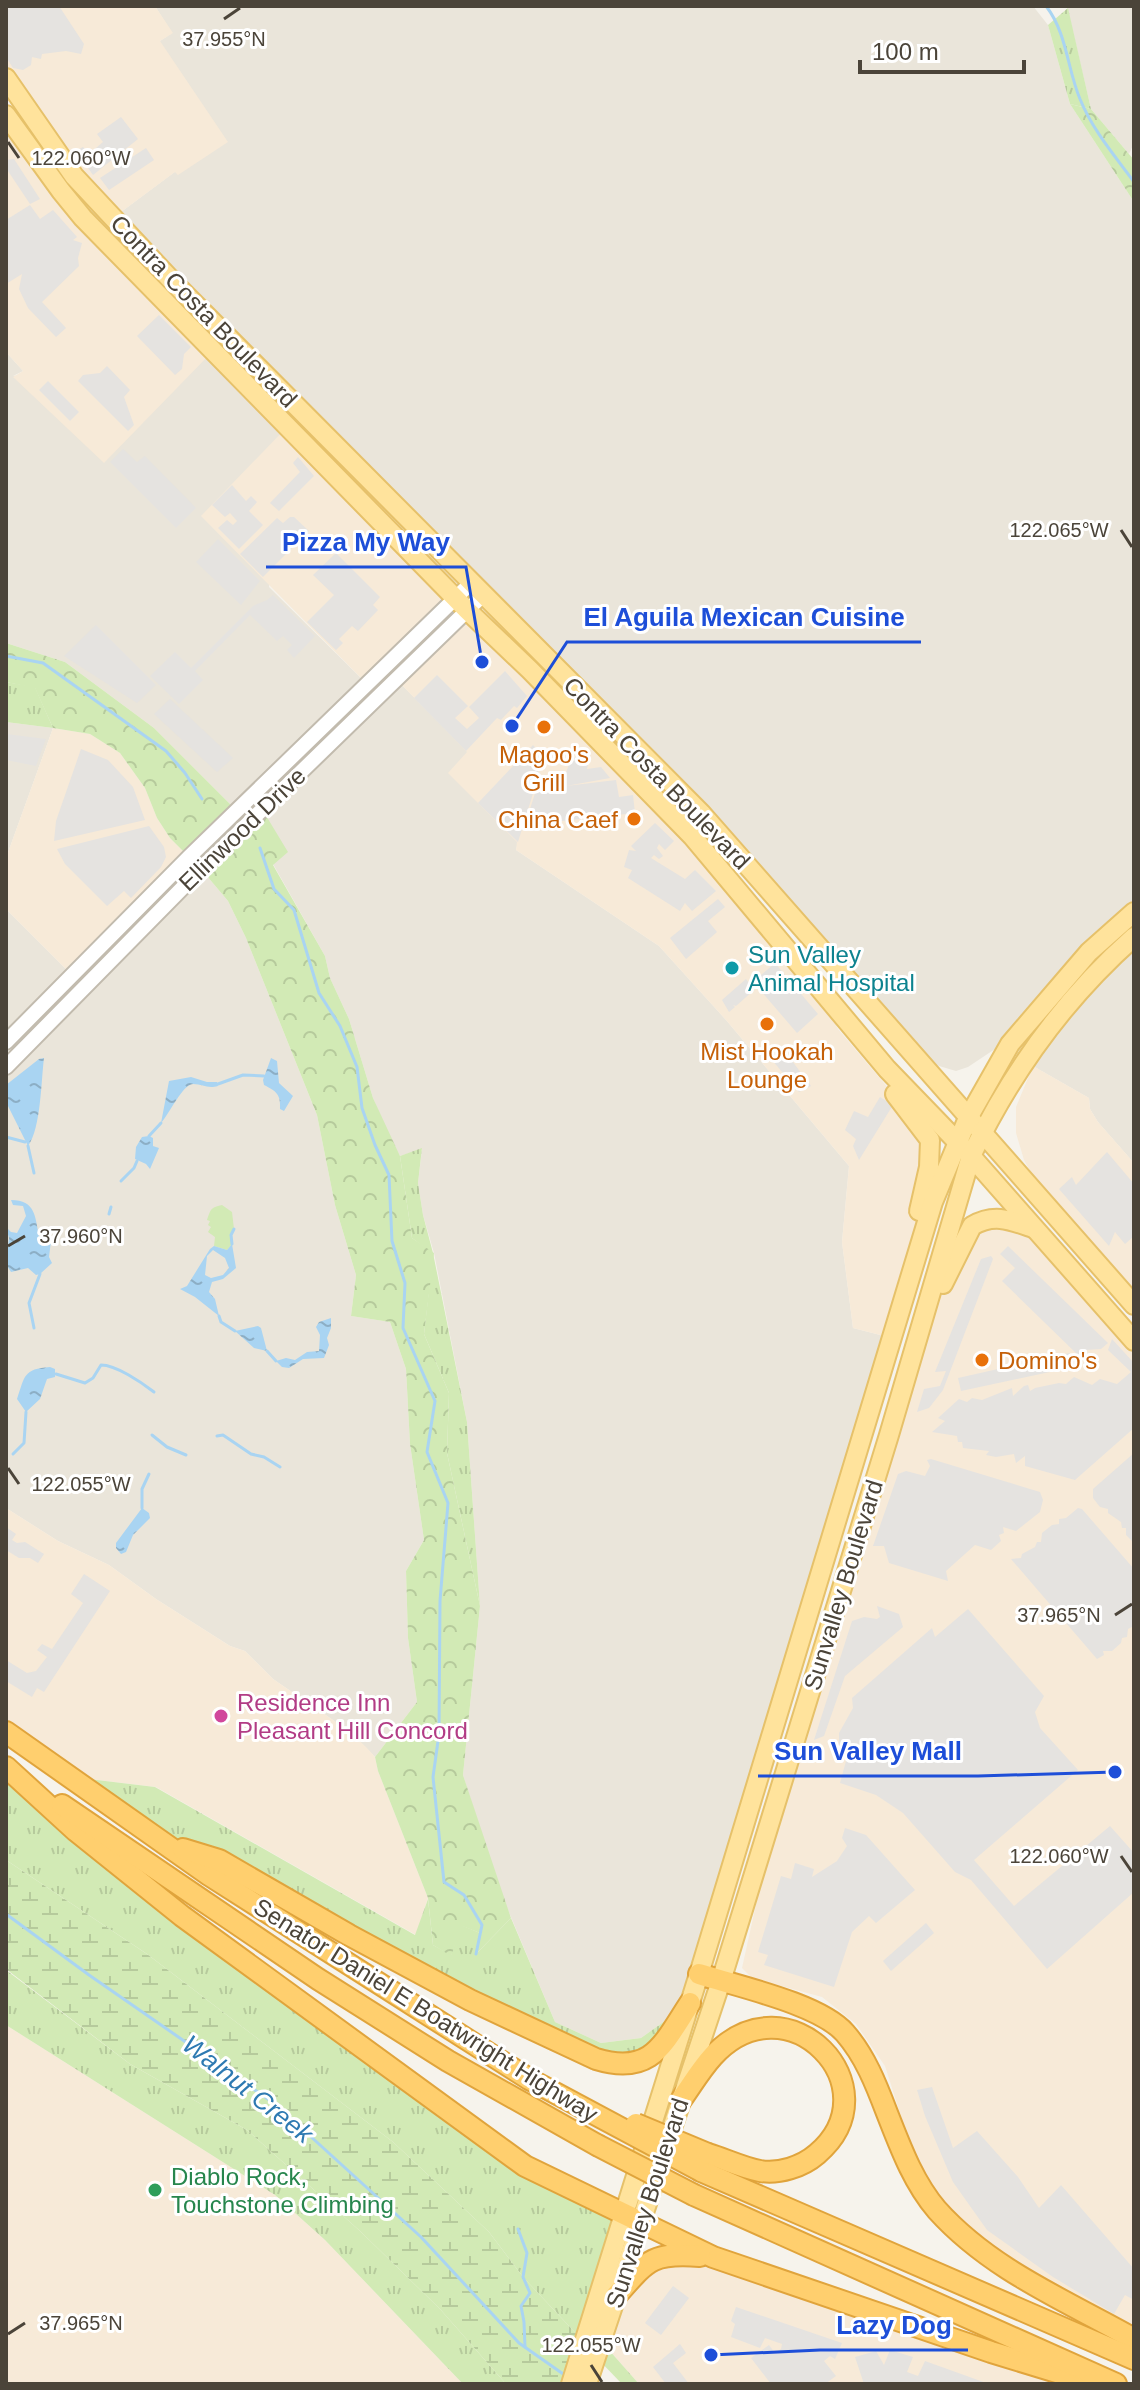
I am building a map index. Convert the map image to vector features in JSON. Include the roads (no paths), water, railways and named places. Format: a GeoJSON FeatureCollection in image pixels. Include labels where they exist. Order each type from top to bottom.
{"type":"FeatureCollection","features":[{"type":"Feature","properties":{"kind":"highway","name":"Senator Daniel E Boatwright Highway"},"geometry":{"type":"LineString","coordinates":[[6,1732],[209,1875],[529,2079],[1134,2359]]}},
{"type":"Feature","properties":{"kind":"highway"},"geometry":{"type":"LineString","coordinates":[[6,1767],[76,1831],[273,1984],[525,2166],[713,2257],[976,2348],[1096,2384]]}},
{"type":"Feature","properties":{"kind":"highway","name":"Senator Daniel E Boatwright Highway"},"geometry":{"type":"LineString","coordinates":[[6,1767],[318,1979],[448,2061],[597,2145],[694,2195],[1116,2384]]}},
{"type":"Feature","properties":{"kind":"highway"},"geometry":{"type":"LineString","coordinates":[[167,1844],[219,1860],[470,2000],[596,2059],[618,2066],[646,2059],[659,2048],[690,2003]]}},
{"type":"Feature","properties":{"kind":"highway"},"geometry":{"type":"LineString","coordinates":[[699,1974],[801,2006],[843,2031],[876,2082],[916,2179],[934,2207],[960,2235],[1002,2267],[1134,2339]]}},
{"type":"Feature","properties":{"kind":"highway"},"geometry":{"type":"LineString","coordinates":[[681,2100],[713,2056],[743,2033],[764,2027],[781,2027],[810,2038],[829,2056],[839,2074],[844,2093],[838,2127],[824,2148],[808,2162],[787,2169],[761,2171],[705,2162]]}},
{"type":"Feature","properties":{"kind":"highway"},"geometry":{"type":"LineString","coordinates":[[616,2296],[646,2263],[660,2256],[713,2257]]}},
{"type":"Feature","properties":{"kind":"main road","name":"Contra Costa Boulevard"},"geometry":{"type":"LineString","coordinates":[[6,78],[74,176],[175,284],[476,590],[701,813],[1134,1305]]}},
{"type":"Feature","properties":{"kind":"main road","name":"Contra Costa Boulevard"},"geometry":{"type":"LineString","coordinates":[[6,115],[83,218],[692,836],[887,1069],[971,1156],[1134,1341]]}},
{"type":"Feature","properties":{"kind":"main road","name":"Sunvalley Boulevard"},"geometry":{"type":"LineString","coordinates":[[598,2324],[616,2296],[632,2220],[690,2003],[933,1202],[956,1142],[1010,1044],[1089,952],[1134,912]]}},
{"type":"Feature","properties":{"kind":"main road","name":"Sunvalley Boulevard"},"geometry":{"type":"LineString","coordinates":[[598,2324],[632,2220],[681,2100],[721,1981],[891,1429],[971,1156],[1030,1054],[1054,1020],[1102,965],[1134,937]]}},
{"type":"Feature","properties":{"kind":"main road"},"geometry":{"type":"LineString","coordinates":[[825,995],[838,1029],[929,1136],[931,1158],[919,1211],[922,1238]]}},
{"type":"Feature","properties":{"kind":"main road"},"geometry":{"type":"LineString","coordinates":[[920,1329],[972,1226],[997,1217],[1036,1229]]}},
{"type":"Feature","properties":{"kind":"main road"},"geometry":{"type":"LineString","coordinates":[[1076,1274],[1095,1284],[1125,1313],[1134,1311]]}},
{"type":"Feature","properties":{"kind":"main road"},"geometry":{"type":"LineString","coordinates":[[891,1429],[885,1420],[902,1356],[902,1349],[892,1338]]}},
{"type":"Feature","properties":{"kind":"main road"},"geometry":{"type":"LineString","coordinates":[[571,2384],[598,2324]]}},
{"type":"Feature","properties":{"kind":"main road"},"geometry":{"type":"LineString","coordinates":[[587,2384],[598,2324]]}},
{"type":"Feature","properties":{"kind":"street","name":"Ellinwood Drive"},"geometry":{"type":"LineString","coordinates":[[6,1042],[189,857],[476,590]]}},
{"type":"Feature","properties":{"kind":"street","name":"Ellinwood Drive"},"geometry":{"type":"LineString","coordinates":[[6,1067],[461,604]]}},
{"type":"Feature","properties":{"kind":"water"},"geometry":{"type":"Polygon","coordinates":[[[44,1058],[38,1116],[28,1146],[6,1102],[6,1085],[44,1058]]]}},
{"type":"Feature","properties":{"kind":"water"},"geometry":{"type":"Polygon","coordinates":[[[271,1058],[277,1061],[279,1083],[293,1096],[284,1111],[280,1109],[277,1094],[264,1085],[271,1058]]]}},
{"type":"Feature","properties":{"kind":"water"},"geometry":{"type":"Polygon","coordinates":[[[191,1077],[217,1082],[218,1086],[189,1086],[161,1123],[169,1081],[191,1077]]]}},
{"type":"Feature","properties":{"kind":"water"},"geometry":{"type":"Polygon","coordinates":[[[142,1137],[153,1138],[153,1146],[159,1148],[150,1169],[135,1159],[136,1147],[142,1137]]]}},
{"type":"Feature","properties":{"kind":"water"},"geometry":{"type":"Polygon","coordinates":[[[11,1200],[30,1206],[39,1236],[46,1242],[51,1241],[49,1257],[52,1263],[40,1274],[36,1275],[28,1268],[11,1272],[6,1264],[9,1238],[6,1227],[17,1233],[26,1216],[23,1206],[13,1205],[11,1200]]]}},
{"type":"Feature","properties":{"kind":"water"},"geometry":{"type":"Polygon","coordinates":[[[232,1244],[236,1268],[223,1279],[212,1282],[209,1292],[215,1299],[219,1316],[180,1289],[187,1286],[210,1249],[214,1246],[227,1250],[232,1244]],[[213,1250],[207,1256],[205,1275],[211,1278],[223,1275],[229,1268],[225,1258],[213,1250]]]}},
{"type":"Feature","properties":{"kind":"water"},"geometry":{"type":"Polygon","coordinates":[[[331,1318],[327,1338],[329,1345],[324,1358],[303,1359],[289,1368],[282,1367],[276,1361],[286,1358],[295,1360],[307,1352],[319,1351],[320,1335],[316,1327],[319,1322],[331,1318]]]}},
{"type":"Feature","properties":{"kind":"water"},"geometry":{"type":"Polygon","coordinates":[[[258,1326],[267,1351],[254,1348],[235,1331],[258,1326]]]}},
{"type":"Feature","properties":{"kind":"water"},"geometry":{"type":"Polygon","coordinates":[[[50,1367],[55,1369],[55,1377],[47,1379],[40,1399],[26,1412],[17,1399],[26,1375],[50,1367]]]}},
{"type":"Feature","properties":{"kind":"water"},"geometry":{"type":"Polygon","coordinates":[[[142,1508],[150,1518],[133,1535],[126,1552],[121,1554],[116,1543],[142,1508]]]}},
{"type":"Feature","properties":{"kind":"waterway"},"geometry":{"type":"LineString","coordinates":[[1046,6],[1063,39],[1085,110],[1134,182]]}},
{"type":"Feature","properties":{"kind":"waterway"},"geometry":{"type":"LineString","coordinates":[[6,656],[43,663],[166,751],[202,799]]}},
{"type":"Feature","properties":{"kind":"waterway"},"geometry":{"type":"LineString","coordinates":[[260,848],[274,889],[294,910],[319,993],[340,1026],[357,1067],[362,1108],[389,1175],[392,1241],[405,1283],[403,1328],[435,1401],[427,1452],[448,1503],[440,1601],[439,1734],[433,1777],[444,1882],[464,1895],[482,1925],[476,1954]]}},
{"type":"Feature","properties":{"kind":"waterway"},"geometry":{"type":"LineString","coordinates":[[218,1084],[243,1075],[264,1076]]}},
{"type":"Feature","properties":{"kind":"waterway"},"geometry":{"type":"LineString","coordinates":[[149,1136],[161,1123]]}},
{"type":"Feature","properties":{"kind":"waterway"},"geometry":{"type":"LineString","coordinates":[[6,1137],[25,1142]]}},
{"type":"Feature","properties":{"kind":"waterway"},"geometry":{"type":"LineString","coordinates":[[28,1146],[34,1173]]}},
{"type":"Feature","properties":{"kind":"waterway"},"geometry":{"type":"LineString","coordinates":[[121,1181],[137,1161]]}},
{"type":"Feature","properties":{"kind":"waterway"},"geometry":{"type":"LineString","coordinates":[[109,1214],[111,1207]]}},
{"type":"Feature","properties":{"kind":"waterway"},"geometry":{"type":"LineString","coordinates":[[232,1244],[234,1229]]}},
{"type":"Feature","properties":{"kind":"waterway"},"geometry":{"type":"LineString","coordinates":[[34,1328],[29,1303],[40,1274]]}},
{"type":"Feature","properties":{"kind":"waterway"},"geometry":{"type":"LineString","coordinates":[[219,1316],[221,1322],[235,1331]]}},
{"type":"Feature","properties":{"kind":"waterway"},"geometry":{"type":"LineString","coordinates":[[267,1351],[276,1361]]}},
{"type":"Feature","properties":{"kind":"waterway"},"geometry":{"type":"LineString","coordinates":[[56,1374],[85,1383],[93,1378],[101,1365],[107,1366],[154,1392]]}},
{"type":"Feature","properties":{"kind":"waterway"},"geometry":{"type":"LineString","coordinates":[[13,1454],[24,1443],[26,1412]]}},
{"type":"Feature","properties":{"kind":"waterway"},"geometry":{"type":"LineString","coordinates":[[152,1435],[167,1447],[186,1455]]}},
{"type":"Feature","properties":{"kind":"waterway"},"geometry":{"type":"LineString","coordinates":[[217,1436],[223,1435],[251,1454],[264,1457],[280,1467]]}},
{"type":"Feature","properties":{"kind":"waterway"},"geometry":{"type":"LineString","coordinates":[[142,1508],[142,1489],[149,1474]]}},
{"type":"Feature","properties":{"kind":"waterway","name":"Walnut Creek"},"geometry":{"type":"LineString","coordinates":[[6,1914],[275,2104],[421,2237],[519,2343],[566,2376]]}},
{"type":"Feature","properties":{"kind":"waterway"},"geometry":{"type":"LineString","coordinates":[[518,2229],[527,2253],[523,2277],[530,2293],[521,2306],[525,2347]]}},
{"type":"Feature","properties":{"kind":"place","name":"Pizza My Way"},"geometry":{"type":"Point","coordinates":[482,662]}},
{"type":"Feature","properties":{"kind":"place","name":"El Aguila Mexican Cuisine"},"geometry":{"type":"Point","coordinates":[512,726]}},
{"type":"Feature","properties":{"kind":"place","name":"Magoo's Grill"},"geometry":{"type":"Point","coordinates":[544,727]}},
{"type":"Feature","properties":{"kind":"place","name":"China Caef"},"geometry":{"type":"Point","coordinates":[634,819]}},
{"type":"Feature","properties":{"kind":"place","name":"Sun Valley Animal Hospital"},"geometry":{"type":"Point","coordinates":[732,968]}},
{"type":"Feature","properties":{"kind":"place","name":"Mist Hookah Lounge"},"geometry":{"type":"Point","coordinates":[767,1024]}},
{"type":"Feature","properties":{"kind":"place","name":"Domino's"},"geometry":{"type":"Point","coordinates":[982,1360]}},
{"type":"Feature","properties":{"kind":"place","name":"Residence Inn Pleasant Hill Concord"},"geometry":{"type":"Point","coordinates":[221,1716]}},
{"type":"Feature","properties":{"kind":"place","name":"Sun Valley Mall"},"geometry":{"type":"Point","coordinates":[1115,1772]}},
{"type":"Feature","properties":{"kind":"place","name":"Diablo Rock, Touchstone Climbing"},"geometry":{"type":"Point","coordinates":[155,2190]}},
{"type":"Feature","properties":{"kind":"place","name":"Lazy Dog"},"geometry":{"type":"Point","coordinates":[711,2355]}}]}
